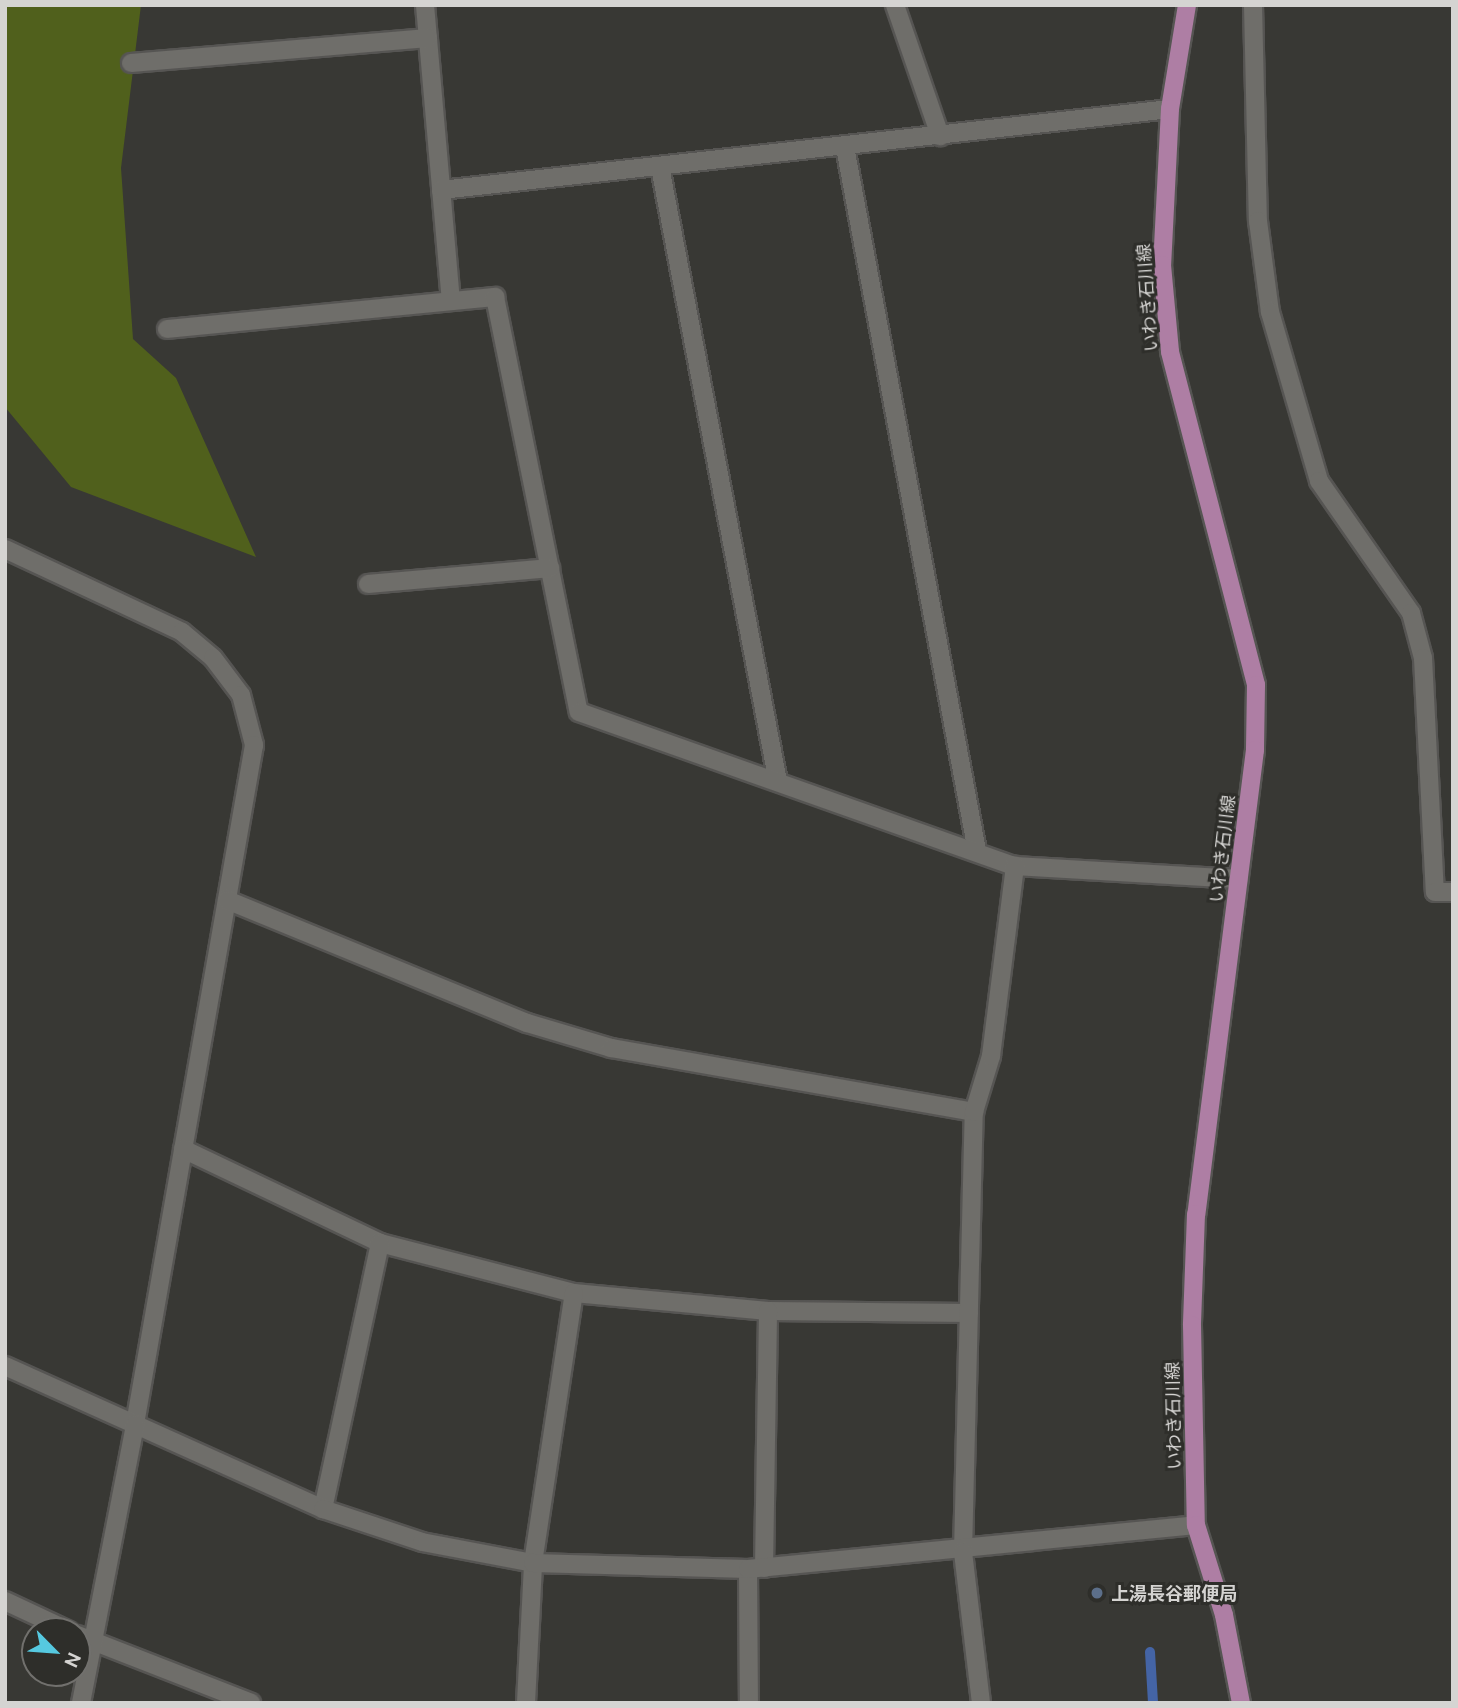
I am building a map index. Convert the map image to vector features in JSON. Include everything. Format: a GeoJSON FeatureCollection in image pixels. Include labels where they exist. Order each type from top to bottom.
{"type":"FeatureCollection","features":[{"type":"Feature","properties":{"kind":"main road","name":"いわき石川線"},"geometry":{"type":"LineString","coordinates":[[1188,5],[1170,109],[1162,265],[1170,352],[1256,685],[1255,750],[1196,1213],[1196,1525],[1224,1615],[1241,1703]]}},
{"type":"Feature","properties":{"kind":"street"},"geometry":{"type":"LineString","coordinates":[[425,5],[451,301]]}},
{"type":"Feature","properties":{"kind":"street"},"geometry":{"type":"LineString","coordinates":[[895,5],[940,136]]}},
{"type":"Feature","properties":{"kind":"street"},"geometry":{"type":"LineString","coordinates":[[1253,5],[1258,221],[1270,312],[1319,481],[1410,613],[1423,658],[1435,892],[1453,892]]}},
{"type":"Feature","properties":{"kind":"street"},"geometry":{"type":"LineString","coordinates":[[131,63],[428,38]]}},
{"type":"Feature","properties":{"kind":"street"},"geometry":{"type":"LineString","coordinates":[[441,190],[1170,109]]}},
{"type":"Feature","properties":{"kind":"street"},"geometry":{"type":"LineString","coordinates":[[845,147],[977,851]]}},
{"type":"Feature","properties":{"kind":"street"},"geometry":{"type":"LineString","coordinates":[[660,167],[779,782]]}},
{"type":"Feature","properties":{"kind":"street"},"geometry":{"type":"LineString","coordinates":[[167,329],[495,297],[579,712],[1015,866],[1240,879]]}},
{"type":"Feature","properties":{"kind":"street"},"geometry":{"type":"LineString","coordinates":[[5,550],[182,632],[213,658],[241,695],[254,745],[135,1424],[90,1617]]}},
{"type":"Feature","properties":{"kind":"street"},"geometry":{"type":"LineString","coordinates":[[368,584],[550,568]]}},
{"type":"Feature","properties":{"kind":"street"},"geometry":{"type":"LineString","coordinates":[[981,1703],[962,1552],[974,1112],[991,1056],[1015,866]]}},
{"type":"Feature","properties":{"kind":"street"},"geometry":{"type":"LineString","coordinates":[[227,900],[527,1023],[611,1048],[974,1112]]}},
{"type":"Feature","properties":{"kind":"street"},"geometry":{"type":"LineString","coordinates":[[183,1149],[380,1243],[574,1293],[768,1311],[969,1313]]}},
{"type":"Feature","properties":{"kind":"street"},"geometry":{"type":"LineString","coordinates":[[323,1509],[380,1243]]}},
{"type":"Feature","properties":{"kind":"street"},"geometry":{"type":"LineString","coordinates":[[526,1703],[533,1563],[574,1293]]}},
{"type":"Feature","properties":{"kind":"street"},"geometry":{"type":"LineString","coordinates":[[749,1703],[768,1311]]}},
{"type":"Feature","properties":{"kind":"street"},"geometry":{"type":"LineString","coordinates":[[5,1366],[323,1509],[422,1542],[533,1563],[756,1568],[962,1552],[1196,1525]]}},
{"type":"Feature","properties":{"kind":"street"},"geometry":{"type":"LineString","coordinates":[[5,1601],[39,1617]]}},
{"type":"Feature","properties":{"kind":"street"},"geometry":{"type":"LineString","coordinates":[[91,1640],[251,1703]]}},
{"type":"Feature","properties":{"kind":"green space"},"geometry":{"type":"Polygon","coordinates":[[[5,5],[141,5],[121,168],[133,339],[176,378],[256,557],[71,487],[5,407],[5,5]]]}},
{"type":"Feature","properties":{"kind":"waterway"},"geometry":{"type":"LineString","coordinates":[[1150,1652],[1153,1703]]}},
{"type":"Feature","properties":{"kind":"place","name":"上湯長谷郵便局"},"geometry":{"type":"Point","coordinates":[1097,1593]}}]}
